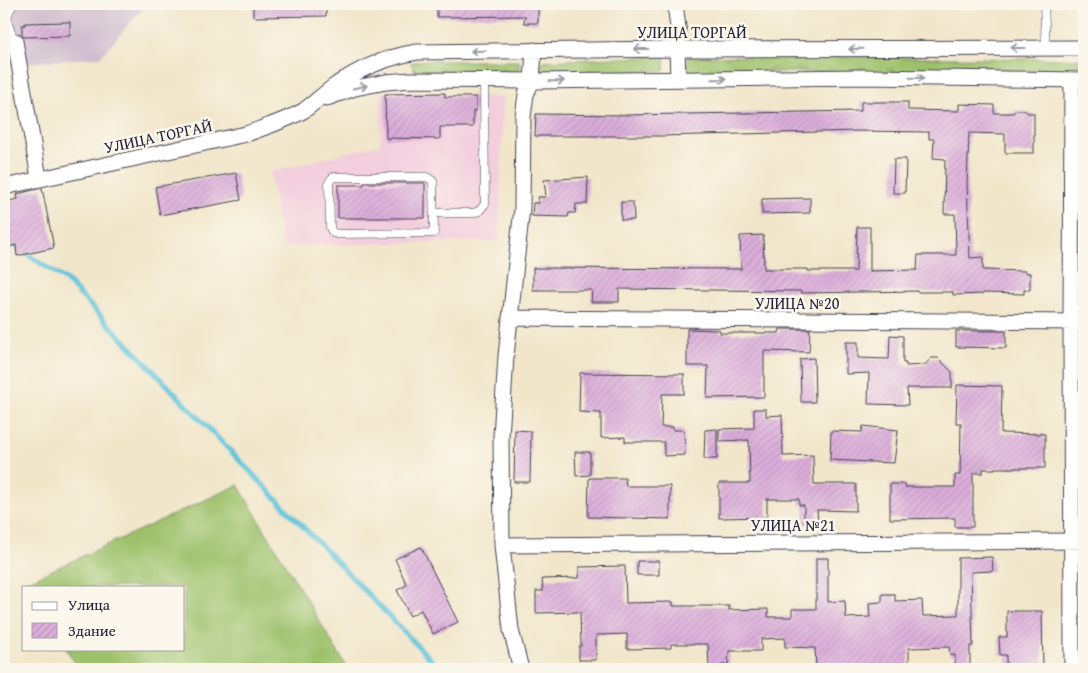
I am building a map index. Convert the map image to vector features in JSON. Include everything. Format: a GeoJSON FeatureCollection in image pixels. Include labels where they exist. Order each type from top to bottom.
{"type":"FeatureCollection","features":[{"type":"Feature","properties":{"kind":"street"},"geometry":{"type":"LineString","coordinates":[[675,4],[679,35],[677,49],[678,80]]}},
{"type":"Feature","properties":{"kind":"street"},"geometry":{"type":"LineString","coordinates":[[15,41],[39,178]]}},
{"type":"Feature","properties":{"kind":"street","name":"УЛИЦА ТОРГАЙ"},"geometry":{"type":"LineString","coordinates":[[4,187],[246,134],[302,111],[348,77],[370,66],[398,55],[417,52],[1084,48]]}},
{"type":"Feature","properties":{"kind":"street"},"geometry":{"type":"LineString","coordinates":[[521,669],[511,630],[502,544],[501,437],[506,356],[522,208],[523,117],[526,94],[532,81],[534,50]]}},
{"type":"Feature","properties":{"kind":"street","name":"УЛИЦА ТОРГАЙ"},"geometry":{"type":"LineString","coordinates":[[314,103],[355,88],[410,80],[532,81],[866,77],[1078,80]]}},
{"type":"Feature","properties":{"kind":"street"},"geometry":{"type":"LineString","coordinates":[[1072,669],[1078,541],[1078,80]]}},
{"type":"Feature","properties":{"kind":"street","name":"УЛИЦА №20"},"geometry":{"type":"LineString","coordinates":[[510,318],[1077,322]]}},
{"type":"Feature","properties":{"kind":"street","name":"УЛИЦА №21"},"geometry":{"type":"LineString","coordinates":[[502,544],[1078,541]]}},
{"type":"Feature","properties":{"kind":"lane"},"geometry":{"type":"LineString","coordinates":[[14,4],[9,9],[6,19],[15,41]]}},
{"type":"Feature","properties":{"kind":"lane"},"geometry":{"type":"LineString","coordinates":[[1044,4],[1046,48]]}},
{"type":"Feature","properties":{"kind":"lane"},"geometry":{"type":"LineString","coordinates":[[434,213],[479,211],[485,204],[484,81]]}},
{"type":"Feature","properties":{"kind":"lane"},"geometry":{"type":"LineString","coordinates":[[427,176],[433,181],[434,213],[434,233],[333,233],[330,228],[330,179],[342,177],[427,176]]}},
{"type":"Feature","properties":{"kind":"shaded area"},"geometry":{"type":"Polygon","coordinates":[[[4,4],[147,4],[100,57],[4,65],[4,4]]]}},
{"type":"Feature","properties":{"kind":"shaded area"},"geometry":{"type":"Polygon","coordinates":[[[382,92],[503,97],[499,241],[282,246],[270,172],[380,144],[382,92]]]}},
{"type":"Feature","properties":{"kind":"green space"},"geometry":{"type":"Polygon","coordinates":[[[665,56],[664,71],[539,73],[542,61],[665,56]]]}},
{"type":"Feature","properties":{"kind":"green space"},"geometry":{"type":"Polygon","coordinates":[[[688,56],[1084,59],[1084,72],[687,72],[688,56]]]}},
{"type":"Feature","properties":{"kind":"green space"},"geometry":{"type":"Polygon","coordinates":[[[418,61],[519,61],[520,71],[415,72],[411,63],[418,61]]]}},
{"type":"Feature","properties":{"kind":"green space"},"geometry":{"type":"Polygon","coordinates":[[[238,485],[348,669],[79,669],[67,650],[185,650],[185,586],[26,586],[24,583],[238,485]]]}},
{"type":"Feature","properties":{"kind":"building"},"geometry":{"type":"Polygon","coordinates":[[[253,4],[326,4],[326,16],[253,17],[253,4]]]}},
{"type":"Feature","properties":{"kind":"building"},"geometry":{"type":"Polygon","coordinates":[[[437,4],[538,4],[538,23],[524,23],[525,16],[437,17],[437,4]]]}},
{"type":"Feature","properties":{"kind":"building"},"geometry":{"type":"Polygon","coordinates":[[[70,22],[70,36],[23,37],[22,35],[22,25],[25,25],[25,23],[70,22]]]}},
{"type":"Feature","properties":{"kind":"building"},"geometry":{"type":"Polygon","coordinates":[[[445,93],[445,97],[476,97],[476,111],[473,111],[473,127],[440,127],[440,139],[386,138],[385,94],[445,93]]]}},
{"type":"Feature","properties":{"kind":"building"},"geometry":{"type":"Polygon","coordinates":[[[861,102],[908,102],[908,110],[959,111],[959,104],[994,105],[994,113],[1013,113],[1016,110],[1024,110],[1028,113],[1034,113],[1034,153],[1005,153],[1005,134],[969,133],[967,183],[970,258],[983,257],[983,270],[1025,271],[1025,273],[1030,273],[1030,290],[1024,290],[1024,294],[983,293],[953,295],[953,292],[917,291],[801,293],[801,291],[619,289],[619,302],[591,302],[592,290],[533,290],[533,268],[741,269],[740,236],[763,235],[764,269],[856,271],[857,227],[870,227],[870,271],[917,270],[918,255],[956,255],[955,214],[944,214],[945,159],[933,158],[934,139],[929,139],[929,132],[859,131],[660,136],[535,136],[536,114],[627,115],[861,111],[861,102]]]}},
{"type":"Feature","properties":{"kind":"building"},"geometry":{"type":"Polygon","coordinates":[[[894,159],[906,159],[905,193],[893,193],[894,159]]]}},
{"type":"Feature","properties":{"kind":"building"},"geometry":{"type":"Polygon","coordinates":[[[236,173],[241,200],[160,215],[155,187],[236,173]]]}},
{"type":"Feature","properties":{"kind":"building"},"geometry":{"type":"Polygon","coordinates":[[[588,177],[587,204],[576,204],[575,213],[569,213],[568,217],[532,216],[533,203],[539,203],[538,197],[546,197],[544,180],[588,177]]]}},
{"type":"Feature","properties":{"kind":"building"},"geometry":{"type":"Polygon","coordinates":[[[364,183],[425,183],[425,218],[338,218],[338,185],[364,185],[364,183]]]}},
{"type":"Feature","properties":{"kind":"building"},"geometry":{"type":"Polygon","coordinates":[[[42,188],[54,248],[17,256],[16,245],[4,248],[4,202],[18,199],[17,194],[42,188]]]}},
{"type":"Feature","properties":{"kind":"building"},"geometry":{"type":"Polygon","coordinates":[[[810,198],[810,213],[762,214],[762,199],[810,198]]]}},
{"type":"Feature","properties":{"kind":"building"},"geometry":{"type":"Polygon","coordinates":[[[621,202],[633,202],[634,220],[621,220],[621,202]]]}},
{"type":"Feature","properties":{"kind":"building"},"geometry":{"type":"Polygon","coordinates":[[[687,329],[720,330],[720,333],[779,333],[780,329],[810,329],[809,352],[764,351],[764,397],[707,398],[708,366],[687,366],[687,329]]]}},
{"type":"Feature","properties":{"kind":"building"},"geometry":{"type":"Polygon","coordinates":[[[956,331],[1006,331],[1006,348],[956,347],[956,331]]]}},
{"type":"Feature","properties":{"kind":"building"},"geometry":{"type":"Polygon","coordinates":[[[890,335],[903,336],[903,363],[906,363],[906,366],[925,365],[931,358],[938,358],[952,372],[952,388],[907,388],[908,405],[868,404],[869,373],[846,374],[846,342],[858,342],[858,358],[889,359],[890,335]]]}},
{"type":"Feature","properties":{"kind":"building"},"geometry":{"type":"Polygon","coordinates":[[[814,358],[815,402],[801,402],[800,359],[814,358]]]}},
{"type":"Feature","properties":{"kind":"building"},"geometry":{"type":"Polygon","coordinates":[[[580,373],[684,374],[684,394],[662,394],[661,427],[673,427],[673,430],[684,430],[685,455],[664,456],[664,442],[625,442],[625,437],[601,438],[601,413],[579,412],[580,373]]]}},
{"type":"Feature","properties":{"kind":"building"},"geometry":{"type":"Polygon","coordinates":[[[957,385],[1002,386],[1001,433],[1045,434],[1045,468],[995,468],[983,469],[983,473],[973,473],[973,527],[955,527],[955,518],[890,519],[890,484],[905,484],[905,487],[955,487],[955,475],[960,475],[961,423],[956,423],[957,385]]]}},
{"type":"Feature","properties":{"kind":"building"},"geometry":{"type":"Polygon","coordinates":[[[754,409],[766,409],[766,416],[782,415],[783,456],[813,455],[814,484],[856,484],[856,511],[817,510],[818,523],[804,523],[804,505],[799,505],[799,499],[767,499],[767,517],[719,518],[719,483],[750,483],[749,440],[719,441],[719,429],[754,428],[754,409]]]}},
{"type":"Feature","properties":{"kind":"building"},"geometry":{"type":"Polygon","coordinates":[[[863,426],[898,430],[894,463],[830,460],[831,431],[862,432],[863,426]]]}},
{"type":"Feature","properties":{"kind":"building"},"geometry":{"type":"Polygon","coordinates":[[[717,429],[717,459],[704,459],[705,430],[717,429]]]}},
{"type":"Feature","properties":{"kind":"building"},"geometry":{"type":"Polygon","coordinates":[[[515,430],[531,431],[530,482],[514,482],[515,430]]]}},
{"type":"Feature","properties":{"kind":"building"},"geometry":{"type":"Polygon","coordinates":[[[575,452],[590,452],[590,475],[576,476],[575,452]]]}},
{"type":"Feature","properties":{"kind":"building"},"geometry":{"type":"Polygon","coordinates":[[[589,478],[625,478],[626,486],[670,486],[670,519],[588,517],[589,478]]]}},
{"type":"Feature","properties":{"kind":"building"},"geometry":{"type":"Polygon","coordinates":[[[421,547],[458,622],[433,634],[421,610],[410,616],[397,590],[407,585],[395,559],[421,547]]]}},
{"type":"Feature","properties":{"kind":"building"},"geometry":{"type":"Polygon","coordinates":[[[992,557],[993,571],[971,572],[973,646],[970,646],[970,669],[955,669],[955,655],[950,655],[949,647],[909,648],[909,669],[816,669],[815,648],[785,647],[785,638],[761,639],[761,651],[729,651],[728,665],[722,665],[722,669],[709,669],[708,644],[671,644],[671,648],[627,649],[627,634],[596,635],[596,660],[579,660],[579,646],[581,646],[580,612],[536,613],[536,591],[543,591],[542,579],[579,578],[579,567],[625,566],[626,603],[673,602],[673,606],[729,606],[729,610],[768,609],[768,617],[792,617],[792,609],[816,609],[816,558],[828,558],[828,602],[845,601],[846,618],[870,617],[869,603],[882,602],[882,594],[895,594],[895,601],[922,600],[923,616],[958,615],[958,558],[992,557]]]}},
{"type":"Feature","properties":{"kind":"building"},"geometry":{"type":"Polygon","coordinates":[[[637,561],[659,561],[659,575],[637,575],[637,561]]]}},
{"type":"Feature","properties":{"kind":"building"},"geometry":{"type":"Polygon","coordinates":[[[1007,611],[1042,611],[1043,669],[1006,669],[1006,655],[1000,655],[999,637],[1007,637],[1007,611]]]}},
{"type":"Feature","properties":{"kind":"waterway"},"geometry":{"type":"LineString","coordinates":[[4,239],[66,280],[440,669]]}}]}
